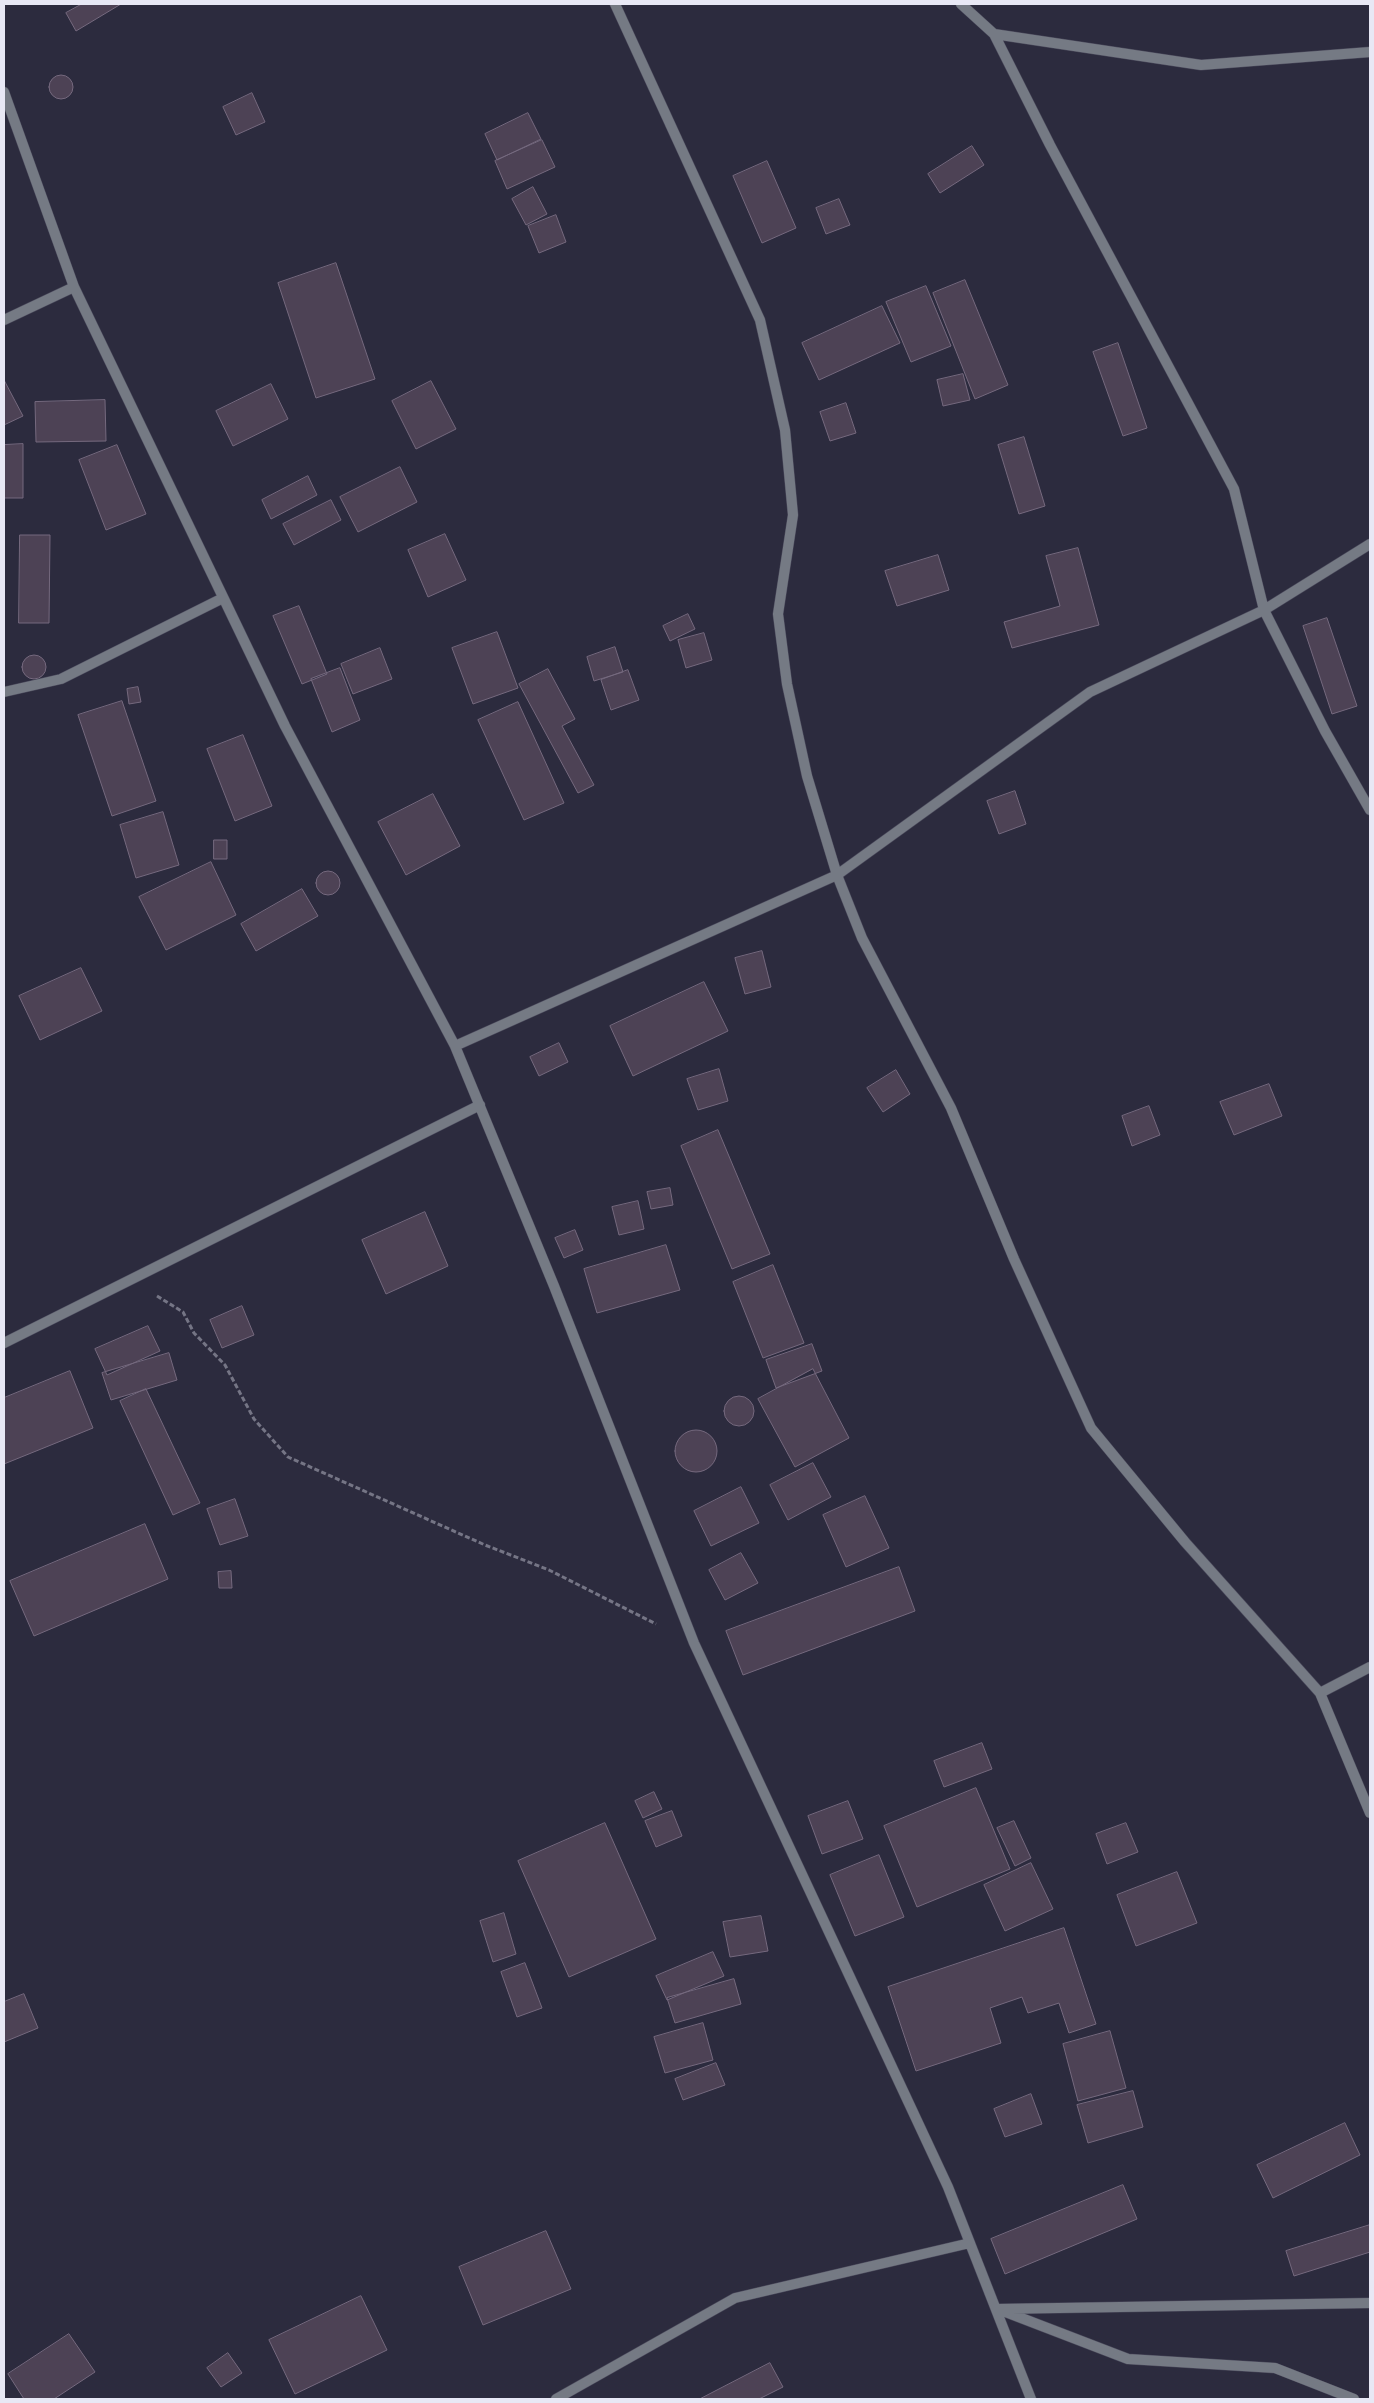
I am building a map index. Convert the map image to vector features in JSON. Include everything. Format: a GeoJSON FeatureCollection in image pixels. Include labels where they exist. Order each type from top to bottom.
{"type":"FeatureCollection","features":[{"type":"Feature","properties":{"kind":"street"},"geometry":{"type":"LineString","coordinates":[[615,4],[760,320],[785,430],[793,515],[778,614],[786,675],[807,776],[837,876],[862,938],[951,1108],[1014,1258],[1091,1428],[1185,1542],[1320,1693],[1370,1813]]}},
{"type":"Feature","properties":{"kind":"street"},"geometry":{"type":"LineString","coordinates":[[961,4],[994,34],[1055,153],[1234,489],[1264,610],[1325,731],[1370,810]]}},
{"type":"Feature","properties":{"kind":"street"},"geometry":{"type":"LineString","coordinates":[[994,34],[1201,64],[1370,52]]}},
{"type":"Feature","properties":{"kind":"street"},"geometry":{"type":"LineString","coordinates":[[4,92],[74,287],[285,726],[456,1046],[558,1295],[694,1643],[944,2178],[1032,2399]]}},
{"type":"Feature","properties":{"kind":"street"},"geometry":{"type":"LineString","coordinates":[[4,320],[74,287]]}},
{"type":"Feature","properties":{"kind":"street"},"geometry":{"type":"LineString","coordinates":[[456,1046],[837,876],[1090,692],[1264,610],[1370,544]]}},
{"type":"Feature","properties":{"kind":"street"},"geometry":{"type":"LineString","coordinates":[[4,692],[61,679],[223,598]]}},
{"type":"Feature","properties":{"kind":"street"},"geometry":{"type":"LineString","coordinates":[[4,1343],[480,1105]]}},
{"type":"Feature","properties":{"kind":"street"},"geometry":{"type":"LineString","coordinates":[[1320,1693],[1370,1667]]}},
{"type":"Feature","properties":{"kind":"street"},"geometry":{"type":"LineString","coordinates":[[556,2399],[735,2298],[970,2243]]}},
{"type":"Feature","properties":{"kind":"street"},"geometry":{"type":"LineString","coordinates":[[996,2309],[1370,2303]]}},
{"type":"Feature","properties":{"kind":"street"},"geometry":{"type":"LineString","coordinates":[[996,2309],[1128,2359],[1275,2368],[1354,2399]]}},
{"type":"Feature","properties":{"kind":"path"},"geometry":{"type":"LineString","coordinates":[[131,1279],[183,1312],[194,1333],[226,1365],[254,1420],[288,1457],[485,1545],[548,1570],[694,1643]]}},
{"type":"Feature","properties":{"kind":"building"},"geometry":{"type":"Polygon","coordinates":[[[82,4],[121,4],[76,31],[66,13],[82,4]]]}},
{"type":"Feature","properties":{"kind":"building"},"geometry":{"type":"Polygon","coordinates":[[[61,75],[70,78],[73,87],[70,96],[61,99],[52,96],[49,87],[52,78],[61,75]]]}},
{"type":"Feature","properties":{"kind":"building"},"geometry":{"type":"Polygon","coordinates":[[[252,93],[265,122],[236,135],[223,107],[252,93]]]}},
{"type":"Feature","properties":{"kind":"building"},"geometry":{"type":"Polygon","coordinates":[[[528,113],[541,139],[497,160],[485,134],[528,113]]]}},
{"type":"Feature","properties":{"kind":"building"},"geometry":{"type":"Polygon","coordinates":[[[542,140],[555,167],[507,189],[495,161],[542,140]]]}},
{"type":"Feature","properties":{"kind":"building"},"geometry":{"type":"Polygon","coordinates":[[[972,146],[984,165],[940,193],[928,174],[972,146]]]}},
{"type":"Feature","properties":{"kind":"building"},"geometry":{"type":"Polygon","coordinates":[[[767,161],[796,228],[762,243],[733,176],[767,161]]]}},
{"type":"Feature","properties":{"kind":"building"},"geometry":{"type":"Polygon","coordinates":[[[533,187],[547,214],[526,225],[512,199],[533,187]]]}},
{"type":"Feature","properties":{"kind":"building"},"geometry":{"type":"Polygon","coordinates":[[[839,199],[850,225],[826,234],[816,208],[839,199]]]}},
{"type":"Feature","properties":{"kind":"building"},"geometry":{"type":"Polygon","coordinates":[[[556,215],[566,242],[539,253],[528,226],[556,215]]]}},
{"type":"Feature","properties":{"kind":"building"},"geometry":{"type":"Polygon","coordinates":[[[336,263],[375,379],[316,398],[278,283],[336,263]]]}},
{"type":"Feature","properties":{"kind":"building"},"geometry":{"type":"Polygon","coordinates":[[[965,280],[1008,385],[975,399],[933,293],[965,280]]]}},
{"type":"Feature","properties":{"kind":"building"},"geometry":{"type":"Polygon","coordinates":[[[926,286],[951,346],[911,362],[886,302],[926,286]]]}},
{"type":"Feature","properties":{"kind":"building"},"geometry":{"type":"Polygon","coordinates":[[[882,306],[900,343],[819,380],[802,343],[882,306]]]}},
{"type":"Feature","properties":{"kind":"building"},"geometry":{"type":"Polygon","coordinates":[[[1118,343],[1147,428],[1123,436],[1093,352],[1118,343]]]}},
{"type":"Feature","properties":{"kind":"building"},"geometry":{"type":"Polygon","coordinates":[[[963,374],[970,400],[943,406],[937,380],[963,374]]]}},
{"type":"Feature","properties":{"kind":"building"},"geometry":{"type":"Polygon","coordinates":[[[4,380],[23,416],[4,425],[4,380]]]}},
{"type":"Feature","properties":{"kind":"building"},"geometry":{"type":"Polygon","coordinates":[[[431,381],[456,429],[416,449],[392,401],[431,381]]]}},
{"type":"Feature","properties":{"kind":"building"},"geometry":{"type":"Polygon","coordinates":[[[271,384],[288,419],[233,446],[216,411],[271,384]]]}},
{"type":"Feature","properties":{"kind":"building"},"geometry":{"type":"Polygon","coordinates":[[[105,400],[106,441],[36,442],[35,402],[105,400]]]}},
{"type":"Feature","properties":{"kind":"building"},"geometry":{"type":"Polygon","coordinates":[[[846,403],[856,433],[830,441],[820,412],[846,403]]]}},
{"type":"Feature","properties":{"kind":"building"},"geometry":{"type":"Polygon","coordinates":[[[1024,437],[1045,506],[1019,514],[998,445],[1024,437]]]}},
{"type":"Feature","properties":{"kind":"building"},"geometry":{"type":"Polygon","coordinates":[[[23,444],[23,498],[4,498],[4,445],[23,444]]]}},
{"type":"Feature","properties":{"kind":"building"},"geometry":{"type":"Polygon","coordinates":[[[117,445],[146,514],[106,530],[79,460],[117,445]]]}},
{"type":"Feature","properties":{"kind":"building"},"geometry":{"type":"Polygon","coordinates":[[[400,467],[417,502],[358,532],[340,497],[400,467]]]}},
{"type":"Feature","properties":{"kind":"building"},"geometry":{"type":"Polygon","coordinates":[[[308,476],[317,495],[271,519],[262,500],[308,476]]]}},
{"type":"Feature","properties":{"kind":"building"},"geometry":{"type":"Polygon","coordinates":[[[331,500],[341,520],[294,545],[283,524],[331,500]]]}},
{"type":"Feature","properties":{"kind":"building"},"geometry":{"type":"Polygon","coordinates":[[[445,534],[466,580],[428,597],[408,550],[445,534]]]}},
{"type":"Feature","properties":{"kind":"building"},"geometry":{"type":"Polygon","coordinates":[[[20,535],[50,535],[49,623],[19,623],[20,535]]]}},
{"type":"Feature","properties":{"kind":"building"},"geometry":{"type":"Polygon","coordinates":[[[1078,548],[1099,625],[1012,648],[1004,622],[1060,606],[1046,556],[1078,548]]]}},
{"type":"Feature","properties":{"kind":"building"},"geometry":{"type":"Polygon","coordinates":[[[938,555],[949,590],[897,606],[885,571],[938,555]]]}},
{"type":"Feature","properties":{"kind":"building"},"geometry":{"type":"Polygon","coordinates":[[[299,606],[327,674],[302,684],[273,616],[299,606]]]}},
{"type":"Feature","properties":{"kind":"building"},"geometry":{"type":"Polygon","coordinates":[[[688,614],[695,629],[670,641],[663,626],[688,614]]]}},
{"type":"Feature","properties":{"kind":"building"},"geometry":{"type":"Polygon","coordinates":[[[1327,618],[1357,706],[1332,714],[1303,626],[1327,618]]]}},
{"type":"Feature","properties":{"kind":"building"},"geometry":{"type":"Polygon","coordinates":[[[497,632],[518,688],[473,704],[452,648],[497,632]]]}},
{"type":"Feature","properties":{"kind":"building"},"geometry":{"type":"Polygon","coordinates":[[[704,633],[712,660],[686,668],[678,640],[704,633]]]}},
{"type":"Feature","properties":{"kind":"building"},"geometry":{"type":"Polygon","coordinates":[[[615,647],[623,672],[594,681],[587,657],[615,647]]]}},
{"type":"Feature","properties":{"kind":"building"},"geometry":{"type":"Polygon","coordinates":[[[380,648],[392,679],[353,694],[341,664],[380,648]]]}},
{"type":"Feature","properties":{"kind":"building"},"geometry":{"type":"Polygon","coordinates":[[[34,655],[43,658],[46,667],[43,676],[34,679],[25,676],[22,667],[25,658],[34,655]]]}},
{"type":"Feature","properties":{"kind":"building"},"geometry":{"type":"Polygon","coordinates":[[[340,668],[360,720],[332,732],[311,679],[340,668]]]}},
{"type":"Feature","properties":{"kind":"building"},"geometry":{"type":"Polygon","coordinates":[[[548,669],[575,719],[562,726],[594,785],[578,793],[519,684],[548,669]]]}},
{"type":"Feature","properties":{"kind":"building"},"geometry":{"type":"Polygon","coordinates":[[[628,670],[639,700],[611,710],[601,680],[628,670]]]}},
{"type":"Feature","properties":{"kind":"building"},"geometry":{"type":"Polygon","coordinates":[[[138,687],[141,702],[129,704],[127,689],[138,687]]]}},
{"type":"Feature","properties":{"kind":"building"},"geometry":{"type":"Polygon","coordinates":[[[122,701],[156,801],[112,816],[78,715],[122,701]]]}},
{"type":"Feature","properties":{"kind":"building"},"geometry":{"type":"Polygon","coordinates":[[[518,702],[564,803],[524,820],[478,720],[518,702]]]}},
{"type":"Feature","properties":{"kind":"building"},"geometry":{"type":"Polygon","coordinates":[[[243,735],[272,806],[235,821],[207,749],[243,735]]]}},
{"type":"Feature","properties":{"kind":"building"},"geometry":{"type":"Polygon","coordinates":[[[1015,791],[1026,824],[999,834],[987,801],[1015,791]]]}},
{"type":"Feature","properties":{"kind":"building"},"geometry":{"type":"Polygon","coordinates":[[[433,794],[460,846],[406,875],[378,822],[433,794]]]}},
{"type":"Feature","properties":{"kind":"building"},"geometry":{"type":"Polygon","coordinates":[[[163,812],[179,865],[136,878],[120,825],[163,812]]]}},
{"type":"Feature","properties":{"kind":"building"},"geometry":{"type":"Polygon","coordinates":[[[214,840],[227,840],[227,859],[214,859],[214,840]]]}},
{"type":"Feature","properties":{"kind":"building"},"geometry":{"type":"Polygon","coordinates":[[[211,862],[236,915],[166,950],[139,897],[211,862]]]}},
{"type":"Feature","properties":{"kind":"building"},"geometry":{"type":"Polygon","coordinates":[[[328,871],[337,874],[340,883],[337,892],[328,895],[319,892],[316,883],[319,874],[328,871]]]}},
{"type":"Feature","properties":{"kind":"building"},"geometry":{"type":"Polygon","coordinates":[[[302,889],[318,916],[256,951],[241,924],[302,889]]]}},
{"type":"Feature","properties":{"kind":"building"},"geometry":{"type":"Polygon","coordinates":[[[762,951],[771,987],[745,994],[735,958],[762,951]]]}},
{"type":"Feature","properties":{"kind":"building"},"geometry":{"type":"Polygon","coordinates":[[[81,968],[102,1011],[40,1040],[19,996],[81,968]]]}},
{"type":"Feature","properties":{"kind":"building"},"geometry":{"type":"Polygon","coordinates":[[[704,982],[728,1031],[633,1076],[610,1026],[704,982]]]}},
{"type":"Feature","properties":{"kind":"building"},"geometry":{"type":"Polygon","coordinates":[[[559,1043],[568,1062],[539,1076],[530,1057],[559,1043]]]}},
{"type":"Feature","properties":{"kind":"building"},"geometry":{"type":"Polygon","coordinates":[[[719,1069],[728,1101],[698,1110],[687,1079],[719,1069]]]}},
{"type":"Feature","properties":{"kind":"building"},"geometry":{"type":"Polygon","coordinates":[[[896,1070],[910,1094],[883,1112],[867,1088],[896,1070]]]}},
{"type":"Feature","properties":{"kind":"building"},"geometry":{"type":"Polygon","coordinates":[[[1269,1084],[1282,1116],[1234,1135],[1220,1102],[1269,1084]]]}},
{"type":"Feature","properties":{"kind":"building"},"geometry":{"type":"Polygon","coordinates":[[[1149,1106],[1160,1135],[1132,1146],[1122,1116],[1149,1106]]]}},
{"type":"Feature","properties":{"kind":"building"},"geometry":{"type":"Polygon","coordinates":[[[718,1130],[770,1254],[732,1269],[681,1146],[718,1130]]]}},
{"type":"Feature","properties":{"kind":"building"},"geometry":{"type":"Polygon","coordinates":[[[670,1188],[673,1205],[651,1209],[647,1192],[670,1188]]]}},
{"type":"Feature","properties":{"kind":"building"},"geometry":{"type":"Polygon","coordinates":[[[638,1201],[644,1229],[619,1235],[612,1207],[638,1201]]]}},
{"type":"Feature","properties":{"kind":"building"},"geometry":{"type":"Polygon","coordinates":[[[425,1212],[448,1266],[386,1294],[362,1240],[425,1212]]]}},
{"type":"Feature","properties":{"kind":"building"},"geometry":{"type":"Polygon","coordinates":[[[575,1230],[583,1250],[564,1258],[555,1238],[575,1230]]]}},
{"type":"Feature","properties":{"kind":"building"},"geometry":{"type":"Polygon","coordinates":[[[666,1245],[680,1290],[597,1313],[584,1269],[666,1245]]]}},
{"type":"Feature","properties":{"kind":"building"},"geometry":{"type":"Polygon","coordinates":[[[773,1265],[804,1343],[763,1358],[733,1282],[773,1265]]]}},
{"type":"Feature","properties":{"kind":"building"},"geometry":{"type":"Polygon","coordinates":[[[242,1306],[254,1335],[222,1348],[210,1320],[242,1306]]]}},
{"type":"Feature","properties":{"kind":"building"},"geometry":{"type":"Polygon","coordinates":[[[148,1326],[160,1351],[107,1375],[95,1349],[148,1326]]]}},
{"type":"Feature","properties":{"kind":"building"},"geometry":{"type":"Polygon","coordinates":[[[812,1344],[822,1371],[776,1388],[766,1360],[812,1344]]]}},
{"type":"Feature","properties":{"kind":"building"},"geometry":{"type":"Polygon","coordinates":[[[169,1353],[177,1380],[111,1400],[102,1373],[169,1353]]]}},
{"type":"Feature","properties":{"kind":"building"},"geometry":{"type":"Polygon","coordinates":[[[813,1369],[849,1438],[795,1467],[758,1399],[813,1369]]]}},
{"type":"Feature","properties":{"kind":"building"},"geometry":{"type":"Polygon","coordinates":[[[70,1371],[93,1428],[4,1464],[4,1398],[70,1371]]]}},
{"type":"Feature","properties":{"kind":"building"},"geometry":{"type":"Polygon","coordinates":[[[146,1389],[200,1503],[173,1515],[120,1401],[146,1389]]]}},
{"type":"Feature","properties":{"kind":"building"},"geometry":{"type":"Polygon","coordinates":[[[739,1396],[745,1397],[753,1405],[753,1417],[745,1425],[739,1426],[733,1425],[725,1417],[724,1411],[725,1405],[733,1397],[739,1396]]]}},
{"type":"Feature","properties":{"kind":"building"},"geometry":{"type":"Polygon","coordinates":[[[696,1430],[711,1436],[717,1451],[711,1466],[696,1472],[681,1466],[675,1451],[681,1436],[696,1430]]]}},
{"type":"Feature","properties":{"kind":"building"},"geometry":{"type":"Polygon","coordinates":[[[813,1463],[831,1497],[788,1520],[770,1485],[813,1463]]]}},
{"type":"Feature","properties":{"kind":"building"},"geometry":{"type":"Polygon","coordinates":[[[741,1487],[759,1523],[711,1546],[694,1511],[741,1487]]]}},
{"type":"Feature","properties":{"kind":"building"},"geometry":{"type":"Polygon","coordinates":[[[865,1496],[889,1548],[846,1567],[823,1515],[865,1496]]]}},
{"type":"Feature","properties":{"kind":"building"},"geometry":{"type":"Polygon","coordinates":[[[235,1499],[248,1536],[220,1545],[207,1509],[235,1499]]]}},
{"type":"Feature","properties":{"kind":"building"},"geometry":{"type":"Polygon","coordinates":[[[145,1524],[168,1579],[34,1636],[10,1581],[145,1524]]]}},
{"type":"Feature","properties":{"kind":"building"},"geometry":{"type":"Polygon","coordinates":[[[741,1553],[758,1583],[725,1600],[709,1570],[741,1553]]]}},
{"type":"Feature","properties":{"kind":"building"},"geometry":{"type":"Polygon","coordinates":[[[899,1567],[915,1611],[743,1675],[726,1631],[899,1567]]]}},
{"type":"Feature","properties":{"kind":"building"},"geometry":{"type":"Polygon","coordinates":[[[231,1571],[232,1588],[219,1588],[218,1572],[231,1571]]]}},
{"type":"Feature","properties":{"kind":"building"},"geometry":{"type":"Polygon","coordinates":[[[982,1743],[992,1769],[944,1787],[934,1761],[982,1743]]]}},
{"type":"Feature","properties":{"kind":"building"},"geometry":{"type":"Polygon","coordinates":[[[976,1788],[1010,1869],[917,1907],[884,1826],[976,1788]]]}},
{"type":"Feature","properties":{"kind":"building"},"geometry":{"type":"Polygon","coordinates":[[[654,1792],[662,1809],[643,1818],[635,1801],[654,1792]]]}},
{"type":"Feature","properties":{"kind":"building"},"geometry":{"type":"Polygon","coordinates":[[[848,1801],[863,1839],[822,1854],[808,1816],[848,1801]]]}},
{"type":"Feature","properties":{"kind":"building"},"geometry":{"type":"Polygon","coordinates":[[[672,1811],[682,1836],[656,1847],[645,1821],[672,1811]]]}},
{"type":"Feature","properties":{"kind":"building"},"geometry":{"type":"Polygon","coordinates":[[[1014,1821],[1031,1858],[1015,1866],[997,1828],[1014,1821]]]}},
{"type":"Feature","properties":{"kind":"building"},"geometry":{"type":"Polygon","coordinates":[[[605,1823],[656,1939],[569,1977],[518,1861],[605,1823]]]}},
{"type":"Feature","properties":{"kind":"building"},"geometry":{"type":"Polygon","coordinates":[[[1126,1823],[1138,1852],[1107,1864],[1096,1834],[1126,1823]]]}},
{"type":"Feature","properties":{"kind":"building"},"geometry":{"type":"Polygon","coordinates":[[[879,1855],[904,1917],[855,1936],[830,1875],[879,1855]]]}},
{"type":"Feature","properties":{"kind":"building"},"geometry":{"type":"Polygon","coordinates":[[[1031,1863],[1053,1909],[1005,1931],[984,1885],[1031,1863]]]}},
{"type":"Feature","properties":{"kind":"building"},"geometry":{"type":"Polygon","coordinates":[[[1177,1872],[1197,1923],[1136,1946],[1117,1895],[1177,1872]]]}},
{"type":"Feature","properties":{"kind":"building"},"geometry":{"type":"Polygon","coordinates":[[[504,1913],[516,1954],[493,1962],[480,1921],[504,1913]]]}},
{"type":"Feature","properties":{"kind":"building"},"geometry":{"type":"Polygon","coordinates":[[[761,1916],[768,1951],[730,1957],[723,1922],[761,1916]]]}},
{"type":"Feature","properties":{"kind":"building"},"geometry":{"type":"Polygon","coordinates":[[[1064,1928],[1096,2024],[1069,2033],[1059,2003],[1028,2013],[1022,1997],[990,2008],[1001,2043],[916,2071],[888,1987],[1064,1928]]]}},
{"type":"Feature","properties":{"kind":"building"},"geometry":{"type":"Polygon","coordinates":[[[713,1952],[724,1976],[667,2000],[656,1976],[713,1952]]]}},
{"type":"Feature","properties":{"kind":"building"},"geometry":{"type":"Polygon","coordinates":[[[525,1963],[542,2008],[517,2017],[501,1972],[525,1963]]]}},
{"type":"Feature","properties":{"kind":"building"},"geometry":{"type":"Polygon","coordinates":[[[734,1979],[741,2004],[675,2023],[667,1998],[734,1979]]]}},
{"type":"Feature","properties":{"kind":"building"},"geometry":{"type":"Polygon","coordinates":[[[24,1994],[38,2028],[4,2042],[4,2002],[24,1994]]]}},
{"type":"Feature","properties":{"kind":"building"},"geometry":{"type":"Polygon","coordinates":[[[703,2023],[713,2060],[665,2073],[654,2037],[703,2023]]]}},
{"type":"Feature","properties":{"kind":"building"},"geometry":{"type":"Polygon","coordinates":[[[1110,2031],[1126,2088],[1078,2101],[1063,2044],[1110,2031]]]}},
{"type":"Feature","properties":{"kind":"building"},"geometry":{"type":"Polygon","coordinates":[[[716,2063],[725,2085],[683,2100],[675,2079],[716,2063]]]}},
{"type":"Feature","properties":{"kind":"building"},"geometry":{"type":"Polygon","coordinates":[[[1133,2091],[1143,2127],[1088,2143],[1077,2105],[1133,2091]]]}},
{"type":"Feature","properties":{"kind":"building"},"geometry":{"type":"Polygon","coordinates":[[[1031,2094],[1042,2124],[1005,2137],[994,2109],[1031,2094]]]}},
{"type":"Feature","properties":{"kind":"building"},"geometry":{"type":"Polygon","coordinates":[[[1345,2123],[1360,2155],[1273,2198],[1257,2165],[1345,2123]]]}},
{"type":"Feature","properties":{"kind":"building"},"geometry":{"type":"Polygon","coordinates":[[[1123,2185],[1137,2219],[1005,2274],[991,2239],[1123,2185]]]}},
{"type":"Feature","properties":{"kind":"building"},"geometry":{"type":"Polygon","coordinates":[[[1370,2225],[1370,2252],[1294,2276],[1286,2251],[1370,2225]]]}},
{"type":"Feature","properties":{"kind":"building"},"geometry":{"type":"Polygon","coordinates":[[[546,2231],[571,2289],[483,2325],[459,2267],[546,2231]]]}},
{"type":"Feature","properties":{"kind":"building"},"geometry":{"type":"Polygon","coordinates":[[[361,2296],[387,2350],[295,2394],[269,2340],[361,2296]]]}},
{"type":"Feature","properties":{"kind":"building"},"geometry":{"type":"Polygon","coordinates":[[[69,2334],[95,2372],[54,2399],[24,2399],[8,2374],[69,2334]]]}},
{"type":"Feature","properties":{"kind":"building"},"geometry":{"type":"Polygon","coordinates":[[[228,2353],[242,2373],[221,2387],[207,2368],[228,2353]]]}},
{"type":"Feature","properties":{"kind":"building"},"geometry":{"type":"Polygon","coordinates":[[[770,2363],[783,2387],[759,2399],[700,2399],[770,2363]]]}}]}
